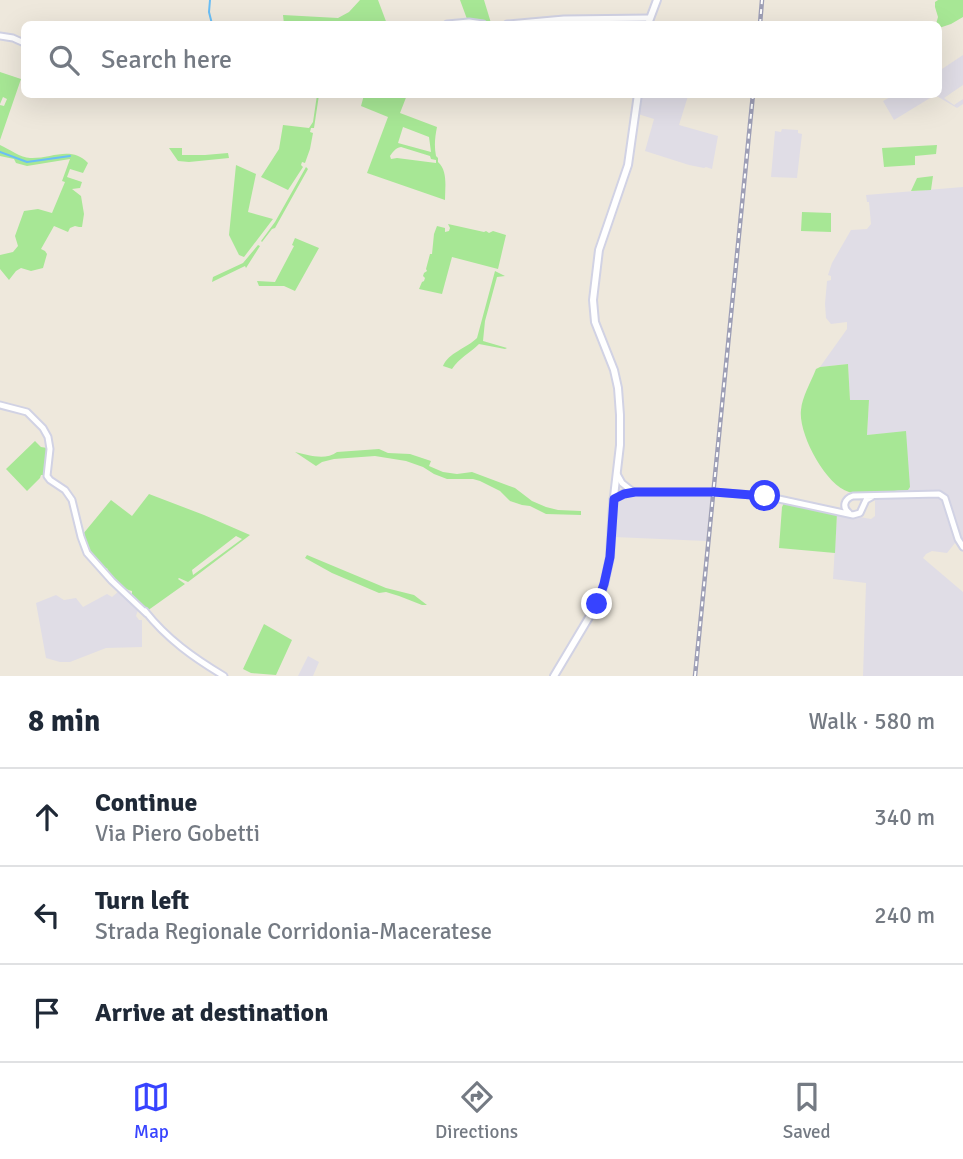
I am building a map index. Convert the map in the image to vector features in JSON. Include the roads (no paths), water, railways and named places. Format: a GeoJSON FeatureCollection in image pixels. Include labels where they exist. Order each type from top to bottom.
{"type":"FeatureCollection","features":[{"type":"Feature","properties":{"kind":"main road"},"geometry":{"type":"LineString","coordinates":[[649,21],[657,0]]}},
{"type":"Feature","properties":{"kind":"main road"},"geometry":{"type":"LineString","coordinates":[[554,676],[600,596],[610,557],[620,445],[620,415],[618,388],[609,354],[596,322],[593,300],[599,250],[625,177],[632,146],[638,98]]}},
{"type":"Feature","properties":{"kind":"street"},"geometry":{"type":"LineString","coordinates":[[548,21],[649,21]]}},
{"type":"Feature","properties":{"kind":"street"},"geometry":{"type":"LineString","coordinates":[[0,36],[21,42]]}},
{"type":"Feature","properties":{"kind":"street"},"geometry":{"type":"LineString","coordinates":[[0,405],[27,412],[47,434],[51,453],[48,478],[69,494],[87,553],[173,641],[195,659],[224,676]]}},
{"type":"Feature","properties":{"kind":"street"},"geometry":{"type":"LineString","coordinates":[[617,474],[625,491]]}},
{"type":"Feature","properties":{"kind":"street"},"geometry":{"type":"LineString","coordinates":[[615,489],[622,487],[625,491],[635,492],[714,492],[765,496],[856,514],[860,513],[863,504],[873,496]]}},
{"type":"Feature","properties":{"kind":"street"},"geometry":{"type":"LineString","coordinates":[[614,499],[625,491]]}},
{"type":"Feature","properties":{"kind":"street"},"geometry":{"type":"LineString","coordinates":[[836,511],[841,509],[848,498],[856,496],[939,494],[945,498],[958,539],[963,546]]}},
{"type":"Feature","properties":{"kind":"street"},"geometry":{"type":"LineString","coordinates":[[856,496],[863,504]]}},
{"type":"Feature","properties":{"kind":"street"},"geometry":{"type":"LineString","coordinates":[[844,504],[849,513]]}},
{"type":"Feature","properties":{"kind":"street"},"geometry":{"type":"LineString","coordinates":[[954,526],[963,536]]}},
{"type":"Feature","properties":{"kind":"waterway"},"geometry":{"type":"LineString","coordinates":[[210,0],[211,21]]}},
{"type":"Feature","properties":{"kind":"waterway"},"geometry":{"type":"LineString","coordinates":[[0,152],[27,162],[70,156]]}},
{"type":"Feature","properties":{"kind":"railway"},"geometry":{"type":"LineString","coordinates":[[760,21],[762,0]]}},
{"type":"Feature","properties":{"kind":"railway"},"geometry":{"type":"LineString","coordinates":[[695,676],[753,98]]}}]}
